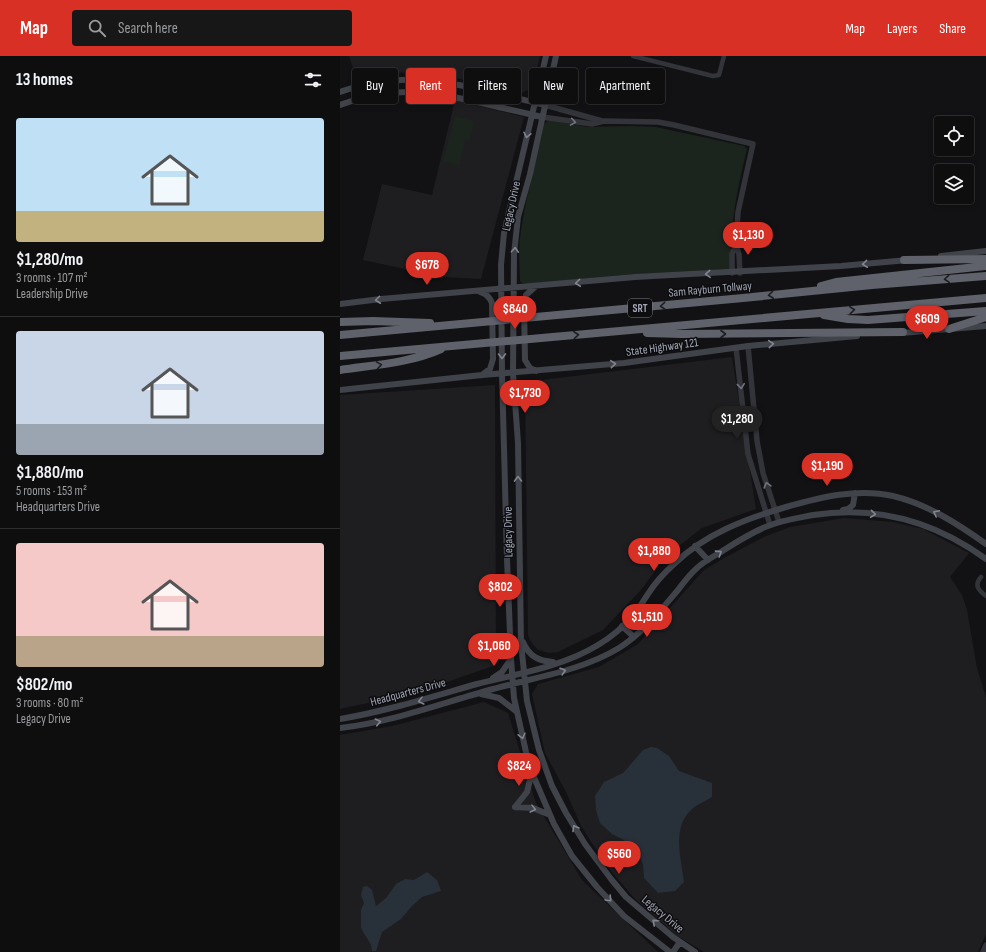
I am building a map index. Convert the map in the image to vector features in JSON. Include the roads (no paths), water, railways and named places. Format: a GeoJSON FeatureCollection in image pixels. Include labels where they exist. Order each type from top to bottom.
{"type":"FeatureCollection","features":[{"type":"Feature","properties":{"kind":"highway"},"geometry":{"type":"LineString","coordinates":[[904,260],[986,259]]}},
{"type":"Feature","properties":{"kind":"highway"},"geometry":{"type":"LineString","coordinates":[[799,293],[836,282],[986,266]]}},
{"type":"Feature","properties":{"kind":"highway","name":"Sam Rayburn Tollway"},"geometry":{"type":"LineString","coordinates":[[340,335],[986,276]]}},
{"type":"Feature","properties":{"kind":"highway","name":"SRT"},"geometry":{"type":"LineString","coordinates":[[340,356],[986,298]]}},
{"type":"Feature","properties":{"kind":"highway"},"geometry":{"type":"LineString","coordinates":[[813,313],[848,319],[868,320],[986,311]]}},
{"type":"Feature","properties":{"kind":"highway"},"geometry":{"type":"LineString","coordinates":[[949,329],[986,317]]}},
{"type":"Feature","properties":{"kind":"highway"},"geometry":{"type":"LineString","coordinates":[[340,322],[381,321],[457,324]]}},
{"type":"Feature","properties":{"kind":"highway"},"geometry":{"type":"LineString","coordinates":[[614,332],[682,334],[903,332]]}},
{"type":"Feature","properties":{"kind":"highway"},"geometry":{"type":"LineString","coordinates":[[340,370],[429,355],[448,347]]}},
{"type":"Feature","properties":{"kind":"main road","name":"Legacy Drive"},"geometry":{"type":"LineString","coordinates":[[543,68],[546,56]]}},
{"type":"Feature","properties":{"kind":"main road","name":"Legacy Drive"},"geometry":{"type":"LineString","coordinates":[[556,56],[530,174],[518,217],[514,254],[513,372],[518,444],[521,636],[528,707],[539,750],[556,793],[576,831],[596,860],[626,897],[680,942],[686,949],[695,952]]}},
{"type":"Feature","properties":{"kind":"main road"},"geometry":{"type":"LineString","coordinates":[[340,92],[381,81],[421,79],[450,83],[529,101]]}},
{"type":"Feature","properties":{"kind":"main road"},"geometry":{"type":"LineString","coordinates":[[340,105],[361,98],[381,94],[418,92],[453,97],[542,116]]}},
{"type":"Feature","properties":{"kind":"main road","name":"Legacy Drive"},"geometry":{"type":"LineString","coordinates":[[534,104],[504,233],[501,265],[502,374],[511,659],[516,711],[532,772],[550,815],[572,856],[598,887],[634,924],[670,952]]}},
{"type":"Feature","properties":{"kind":"main road"},"geometry":{"type":"LineString","coordinates":[[340,304],[635,277],[841,266],[986,251]]}},
{"type":"Feature","properties":{"kind":"main road"},"geometry":{"type":"LineString","coordinates":[[535,286],[526,295],[524,311],[525,360],[530,368],[536,371]]}},
{"type":"Feature","properties":{"kind":"main road"},"geometry":{"type":"LineString","coordinates":[[479,291],[486,294],[492,303],[493,359],[490,369],[482,375]]}},
{"type":"Feature","properties":{"kind":"main road","name":"State Highway 121"},"geometry":{"type":"LineString","coordinates":[[340,390],[513,372],[624,363],[748,346],[986,326]]}},
{"type":"Feature","properties":{"kind":"main road"},"geometry":{"type":"LineString","coordinates":[[822,514],[848,509],[853,505],[855,493]]}},
{"type":"Feature","properties":{"kind":"main road","name":"Headquarters Drive"},"geometry":{"type":"LineString","coordinates":[[340,719],[386,710],[557,663],[588,651],[605,640],[633,617],[664,574],[695,546],[733,525],[775,510],[826,496],[855,493],[892,496],[909,501],[940,514],[986,544]]}},
{"type":"Feature","properties":{"kind":"main road","name":"Headquarters Drive"},"geometry":{"type":"LineString","coordinates":[[340,728],[383,721],[590,662],[620,647],[650,623],[698,567],[748,535],[779,522],[822,514],[849,512],[893,516],[942,532],[969,547],[986,559]]}},
{"type":"Feature","properties":{"kind":"main road"},"geometry":{"type":"LineString","coordinates":[[962,543],[972,534]]}},
{"type":"Feature","properties":{"kind":"main road"},"geometry":{"type":"LineString","coordinates":[[969,547],[972,534]]}},
{"type":"Feature","properties":{"kind":"main road"},"geometry":{"type":"LineString","coordinates":[[695,546],[708,560]]}},
{"type":"Feature","properties":{"kind":"main road"},"geometry":{"type":"LineString","coordinates":[[622,626],[634,637]]}},
{"type":"Feature","properties":{"kind":"main road"},"geometry":{"type":"LineString","coordinates":[[521,636],[526,649],[534,658],[557,663]]}},
{"type":"Feature","properties":{"kind":"main road"},"geometry":{"type":"LineString","coordinates":[[485,682],[502,672],[511,659]]}},
{"type":"Feature","properties":{"kind":"main road"},"geometry":{"type":"LineString","coordinates":[[478,693],[488,694],[499,698],[516,711]]}},
{"type":"Feature","properties":{"kind":"main road"},"geometry":{"type":"LineString","coordinates":[[532,772],[526,792],[515,807],[533,808],[550,815]]}},
{"type":"Feature","properties":{"kind":"main road"},"geometry":{"type":"LineString","coordinates":[[673,952],[680,942]]}},
{"type":"Feature","properties":{"kind":"street"},"geometry":{"type":"LineString","coordinates":[[633,56],[713,76],[719,74],[724,56]]}},
{"type":"Feature","properties":{"kind":"street"},"geometry":{"type":"LineString","coordinates":[[545,105],[604,121],[658,122],[753,144],[738,212],[736,245],[732,254],[732,273]]}},
{"type":"Feature","properties":{"kind":"street"},"geometry":{"type":"LineString","coordinates":[[542,116],[592,124],[604,121]]}},
{"type":"Feature","properties":{"kind":"street"},"geometry":{"type":"LineString","coordinates":[[736,245],[739,254],[740,272]]}},
{"type":"Feature","properties":{"kind":"street"},"geometry":{"type":"LineString","coordinates":[[748,346],[756,441],[763,473],[779,522]]}},
{"type":"Feature","properties":{"kind":"street"},"geometry":{"type":"LineString","coordinates":[[736,348],[748,454],[770,525]]}},
{"type":"Feature","properties":{"kind":"street"},"geometry":{"type":"LineString","coordinates":[[981,577],[977,582],[977,585],[981,593],[986,596]]}},
{"type":"Feature","properties":{"kind":"street"},"geometry":{"type":"LineString","coordinates":[[983,952],[986,945]]}}]}
